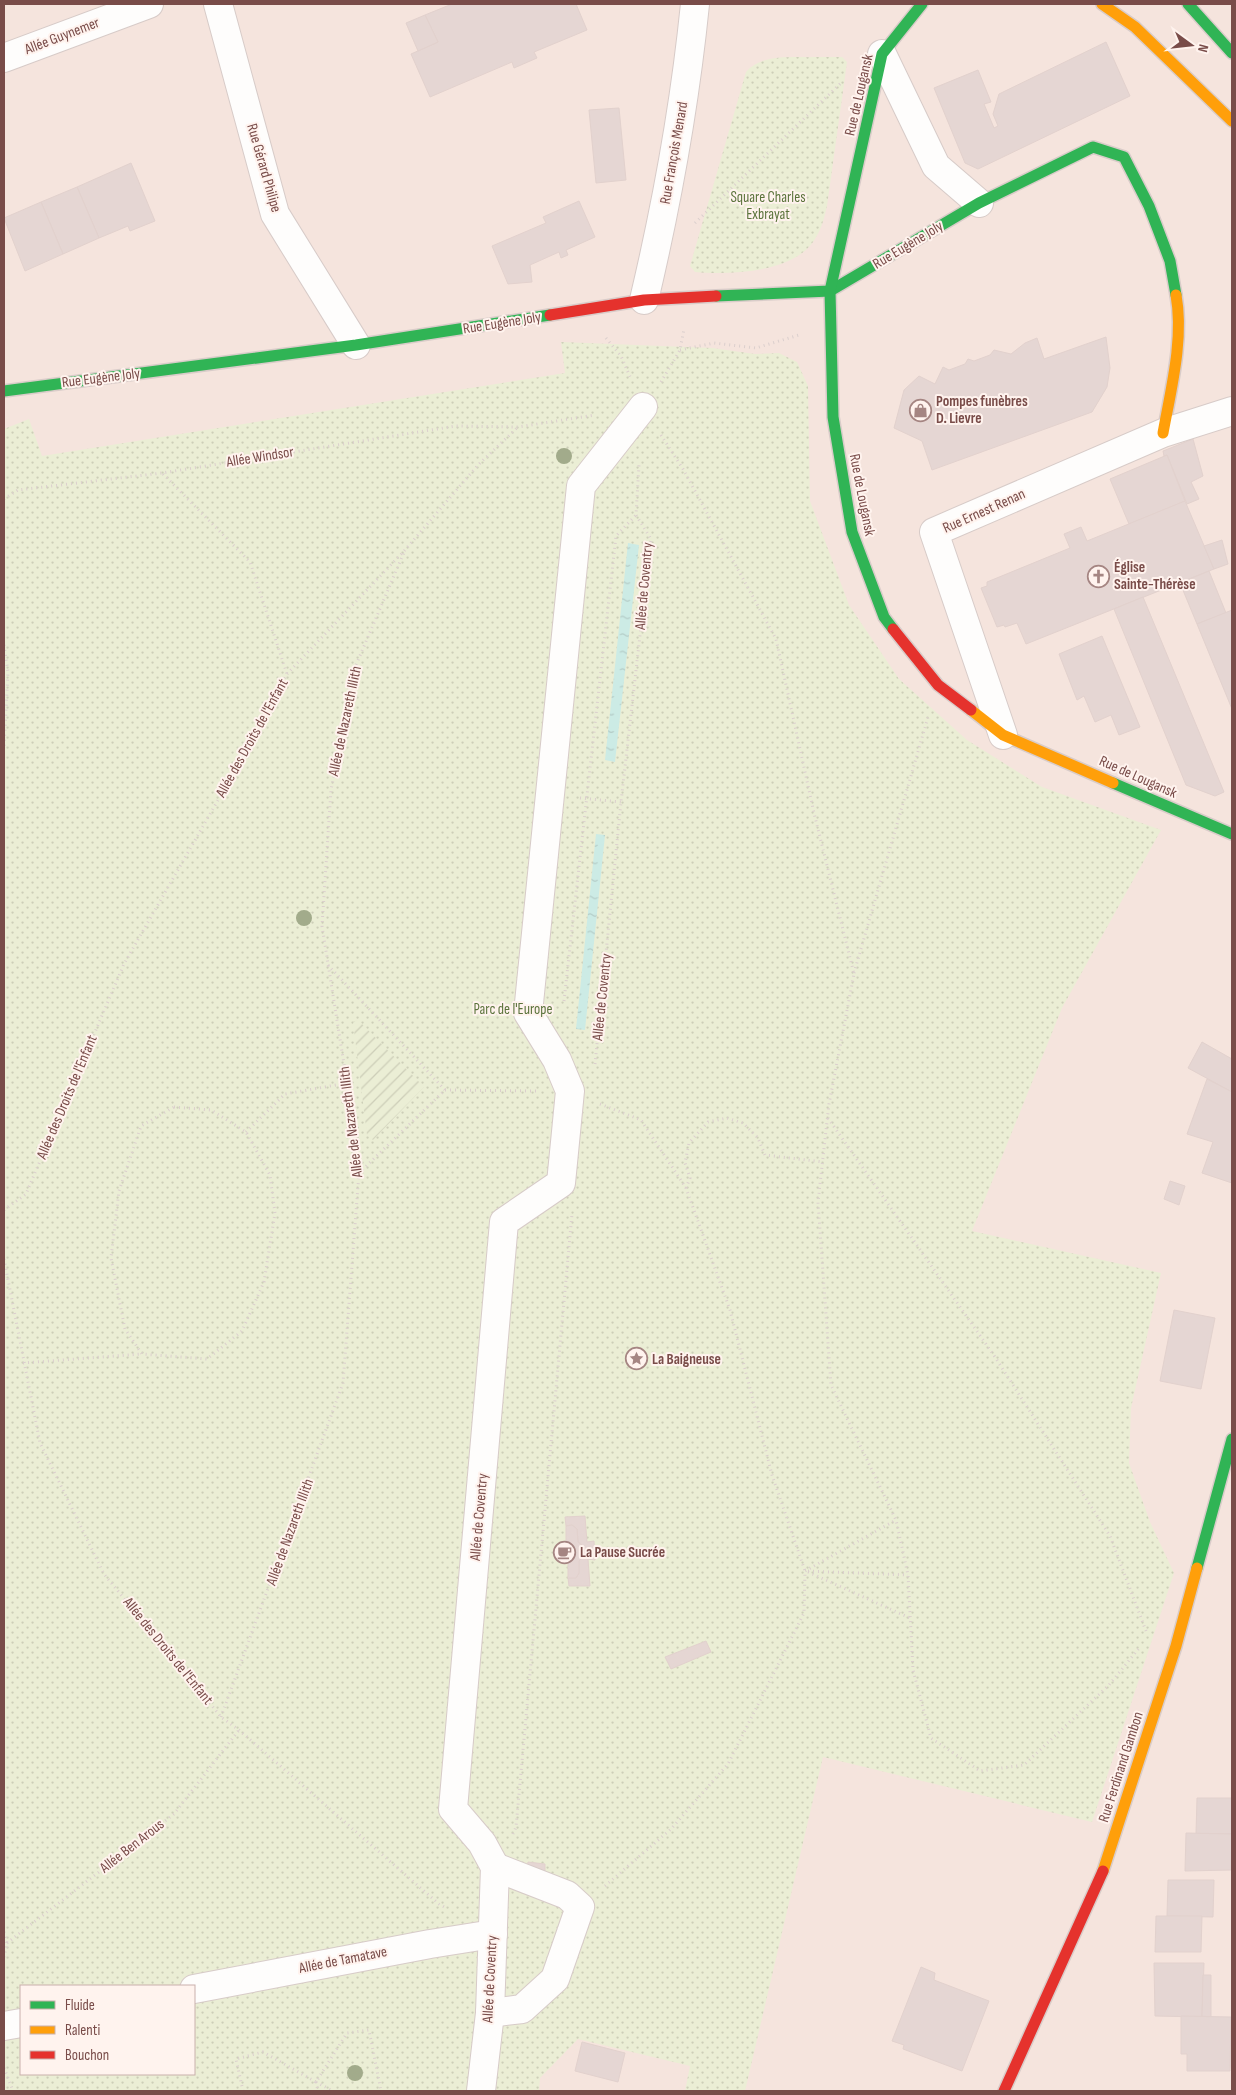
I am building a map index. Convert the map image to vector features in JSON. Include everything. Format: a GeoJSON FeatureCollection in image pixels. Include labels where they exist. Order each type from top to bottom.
{"type":"FeatureCollection","features":[{"type":"Feature","properties":{"kind":"main road","name":"Rue de Lougansk"},"geometry":{"type":"LineString","coordinates":[[922,4],[882,54],[830,291],[833,418],[852,532],[884,617],[938,685],[1003,734],[1232,834]]}},
{"type":"Feature","properties":{"kind":"main road"},"geometry":{"type":"LineString","coordinates":[[1102,4],[1135,27],[1232,121]]}},
{"type":"Feature","properties":{"kind":"main road"},"geometry":{"type":"LineString","coordinates":[[1188,4],[1212,33],[1232,53]]}},
{"type":"Feature","properties":{"kind":"main road","name":"Rue Eugène Joly"},"geometry":{"type":"LineString","coordinates":[[4,391],[356,345],[644,300],[830,291],[980,203],[1093,147],[1124,157],[1149,206],[1170,261],[1179,312],[1174,371],[1163,433]]}},
{"type":"Feature","properties":{"kind":"main road","name":"Rue Ferdinand Gambon"},"geometry":{"type":"LineString","coordinates":[[1004,2091],[1100,1881],[1176,1646],[1232,1439]]}},
{"type":"Feature","properties":{"kind":"street","name":"Allée Guynemer"},"geometry":{"type":"LineString","coordinates":[[4,58],[149,4]]}},
{"type":"Feature","properties":{"kind":"street","name":"Rue Gérard Philipe"},"geometry":{"type":"LineString","coordinates":[[218,4],[275,214],[356,345]]}},
{"type":"Feature","properties":{"kind":"street","name":"Rue François Menard"},"geometry":{"type":"LineString","coordinates":[[644,300],[658,238],[686,83],[696,4]]}},
{"type":"Feature","properties":{"kind":"street"},"geometry":{"type":"LineString","coordinates":[[882,54],[936,166],[980,203]]}},
{"type":"Feature","properties":{"kind":"street"},"geometry":{"type":"LineString","coordinates":[[561,1182],[570,1091],[557,1060],[528,1013],[581,486],[643,407]]}},
{"type":"Feature","properties":{"kind":"street","name":"Rue Ernest Renan"},"geometry":{"type":"LineString","coordinates":[[1003,734],[934,532],[1163,433],[1232,411]]}},
{"type":"Feature","properties":{"kind":"street","name":"Allée de Coventry"},"geometry":{"type":"LineString","coordinates":[[481,2091],[490,2013],[495,1867],[482,1843],[453,1809],[504,1222],[561,1182]]}},
{"type":"Feature","properties":{"kind":"street"},"geometry":{"type":"LineString","coordinates":[[490,2013],[522,2009],[555,1979],[580,1907],[568,1895],[495,1867]]}},
{"type":"Feature","properties":{"kind":"street","name":"Allée de Tamatave"},"geometry":{"type":"LineString","coordinates":[[195,1989],[420,1945],[492,1934]]}},
{"type":"Feature","properties":{"kind":"street"},"geometry":{"type":"LineString","coordinates":[[4,2026],[20,2023]]}},
{"type":"Feature","properties":{"kind":"path"},"geometry":{"type":"LineString","coordinates":[[692,226],[845,78]]}},
{"type":"Feature","properties":{"kind":"path"},"geometry":{"type":"LineString","coordinates":[[604,307],[606,339],[621,356],[643,407],[683,469],[776,639],[814,813],[854,974]]}},
{"type":"Feature","properties":{"kind":"path"},"geometry":{"type":"LineString","coordinates":[[680,350],[714,343],[756,348],[794,338],[831,318]]}},
{"type":"Feature","properties":{"kind":"path"},"geometry":{"type":"LineString","coordinates":[[518,427],[643,407],[668,373],[680,350],[685,324]]}},
{"type":"Feature","properties":{"kind":"path","name":"Allée Windsor"},"geometry":{"type":"LineString","coordinates":[[4,499],[18,490],[162,473],[456,426],[518,427]]}},
{"type":"Feature","properties":{"kind":"path","name":"Allée des Droits de l'Enfant"},"geometry":{"type":"LineString","coordinates":[[4,1210],[26,1194],[124,964],[244,753],[286,674],[405,550],[478,465],[518,427]]}},
{"type":"Feature","properties":{"kind":"path"},"geometry":{"type":"LineString","coordinates":[[162,473],[250,562],[286,674]]}},
{"type":"Feature","properties":{"kind":"path","name":"Allée de Coventry"},"geometry":{"type":"LineString","coordinates":[[564,1002],[616,536],[636,515],[651,539],[595,1069],[570,1091]]}},
{"type":"Feature","properties":{"kind":"path","name":"Allée de Nazareth Illith"},"geometry":{"type":"LineString","coordinates":[[222,1717],[343,1383],[359,1173],[348,1083],[322,926],[331,790],[356,665],[405,550]]}},
{"type":"Feature","properties":{"kind":"path"},"geometry":{"type":"LineString","coordinates":[[4,645],[8,672],[4,749]]}},
{"type":"Feature","properties":{"kind":"path"},"geometry":{"type":"LineString","coordinates":[[938,685],[854,974],[828,1117],[818,1202],[831,1385],[896,1520],[908,1575],[912,1670],[932,1738],[980,1771],[1024,1765],[1109,1685],[1149,1637]]}},
{"type":"Feature","properties":{"kind":"path"},"geometry":{"type":"LineString","coordinates":[[550,795],[622,802]]}},
{"type":"Feature","properties":{"kind":"path"},"geometry":{"type":"LineString","coordinates":[[327,964],[445,1090]]}},
{"type":"Feature","properties":{"kind":"path"},"geometry":{"type":"LineString","coordinates":[[246,1132],[284,1094],[348,1083]]}},
{"type":"Feature","properties":{"kind":"path"},"geometry":{"type":"LineString","coordinates":[[359,1173],[445,1090],[570,1091],[641,1120],[686,1188],[730,1310],[772,1474],[805,1570],[804,1613],[728,1764],[671,1829],[580,1907]]}},
{"type":"Feature","properties":{"kind":"path"},"geometry":{"type":"LineString","coordinates":[[23,1363],[142,1354],[207,1359],[242,1331],[264,1282],[275,1212],[270,1175],[246,1132],[211,1110],[174,1107],[141,1126],[119,1191],[111,1258],[126,1329],[142,1354]]}},
{"type":"Feature","properties":{"kind":"path"},"geometry":{"type":"LineString","coordinates":[[828,1117],[995,1357],[1110,1536],[1149,1637]]}},
{"type":"Feature","properties":{"kind":"path"},"geometry":{"type":"LineString","coordinates":[[686,1188],[690,1178],[685,1163],[690,1142],[708,1122],[727,1118],[743,1123],[758,1138],[765,1155],[823,1162]]}},
{"type":"Feature","properties":{"kind":"path"},"geometry":{"type":"LineString","coordinates":[[495,1867],[516,1827],[517,1817],[572,1214],[561,1182]]}},
{"type":"Feature","properties":{"kind":"path","name":"Allée des Droits de l'Enfant"},"geometry":{"type":"LineString","coordinates":[[4,1259],[40,1443],[104,1574],[222,1717],[432,1898],[447,1908]]}},
{"type":"Feature","properties":{"kind":"path"},"geometry":{"type":"LineString","coordinates":[[805,1570],[896,1520]]}},
{"type":"Feature","properties":{"kind":"path"},"geometry":{"type":"LineString","coordinates":[[805,1570],[908,1575]]}},
{"type":"Feature","properties":{"kind":"path"},"geometry":{"type":"LineString","coordinates":[[805,1570],[910,1618]]}},
{"type":"Feature","properties":{"kind":"path"},"geometry":{"type":"LineString","coordinates":[[1149,1637],[1176,1646]]}},
{"type":"Feature","properties":{"kind":"path","name":"Allée Ben Arous"},"geometry":{"type":"LineString","coordinates":[[7,1943],[174,1814],[239,1730]]}},
{"type":"Feature","properties":{"kind":"path"},"geometry":{"type":"LineString","coordinates":[[4,1932],[7,1943],[4,1956]]}},
{"type":"Feature","properties":{"kind":"path"},"geometry":{"type":"LineString","coordinates":[[318,2091],[316,2082],[347,2033],[369,2030],[381,2091]]}},
{"type":"Feature","properties":{"kind":"path"},"geometry":{"type":"LineString","coordinates":[[243,2091],[236,2058],[263,2052],[333,2091]]}},
{"type":"Feature","properties":{"kind":"path"},"geometry":{"type":"LineString","coordinates":[[4,2068],[13,2091]]}},
{"type":"Feature","properties":{"kind":"shaded area","name":"Parc de l'Europe"},"geometry":{"type":"Polygon","coordinates":[[[4,4],[1232,4],[1232,2091],[4,2091],[4,4]]]}},
{"type":"Feature","properties":{"kind":"green space","name":"Square Charles Exbrayat"},"geometry":{"type":"Polygon","coordinates":[[[842,57],[847,62],[827,206],[816,238],[803,252],[775,266],[741,272],[695,272],[690,266],[746,72],[753,66],[769,59],[842,57]]]}},
{"type":"Feature","properties":{"kind":"green space","name":"Parc de l'Europe"},"geometry":{"type":"Polygon","coordinates":[[[561,342],[712,348],[755,354],[779,353],[797,362],[808,386],[810,501],[849,605],[899,679],[967,740],[1042,787],[1161,830],[1062,1008],[972,1231],[1161,1273],[1131,1408],[1129,1463],[1150,1522],[1174,1573],[1092,1822],[823,1757],[745,2091],[685,2091],[690,2066],[578,2039],[540,2078],[539,2091],[4,2091],[4,429],[29,419],[42,456],[565,373],[561,342]]]}},
{"type":"Feature","properties":{"kind":"green space"},"geometry":{"type":"Polygon","coordinates":[[[358,1020],[424,1087],[373,1140],[367,1135],[353,1022],[358,1020]]]}},
{"type":"Feature","properties":{"kind":"water"},"geometry":{"type":"Polygon","coordinates":[[[628,543],[639,545],[615,762],[605,760],[628,543]]]}},
{"type":"Feature","properties":{"kind":"water"},"geometry":{"type":"Polygon","coordinates":[[[596,834],[605,835],[585,1030],[576,1029],[596,834]]]}},
{"type":"Feature","properties":{"kind":"building"},"geometry":{"type":"Polygon","coordinates":[[[452,4],[576,4],[587,30],[534,52],[537,58],[514,68],[512,62],[430,97],[411,54],[438,42],[425,15],[452,4]]]}},
{"type":"Feature","properties":{"kind":"building"},"geometry":{"type":"Polygon","coordinates":[[[425,15],[438,42],[418,51],[406,23],[425,15]]]}},
{"type":"Feature","properties":{"kind":"building"},"geometry":{"type":"Polygon","coordinates":[[[1106,42],[1130,96],[978,169],[965,163],[934,88],[978,70],[991,102],[984,104],[994,128],[998,126],[993,114],[999,94],[1106,42]]]}},
{"type":"Feature","properties":{"kind":"building"},"geometry":{"type":"Polygon","coordinates":[[[619,108],[626,180],[596,183],[589,110],[619,108]]]}},
{"type":"Feature","properties":{"kind":"building"},"geometry":{"type":"Polygon","coordinates":[[[131,163],[155,221],[130,231],[128,226],[99,238],[77,187],[131,163]]]}},
{"type":"Feature","properties":{"kind":"building"},"geometry":{"type":"Polygon","coordinates":[[[77,187],[99,238],[63,254],[41,202],[77,187]]]}},
{"type":"Feature","properties":{"kind":"building"},"geometry":{"type":"Polygon","coordinates":[[[579,201],[595,237],[566,250],[568,255],[561,258],[559,252],[530,265],[532,282],[508,284],[492,246],[546,223],[543,217],[579,201]]]}},
{"type":"Feature","properties":{"kind":"building"},"geometry":{"type":"Polygon","coordinates":[[[41,202],[63,254],[25,271],[4,218],[41,202]]]}},
{"type":"Feature","properties":{"kind":"building"},"geometry":{"type":"Polygon","coordinates":[[[1106,337],[1110,368],[1107,387],[1092,412],[932,470],[922,441],[894,428],[904,390],[919,376],[935,384],[943,367],[949,370],[965,364],[968,359],[974,361],[990,355],[994,350],[1011,354],[1025,343],[1037,338],[1044,359],[1106,337]]]}},
{"type":"Feature","properties":{"kind":"building"},"geometry":{"type":"Polygon","coordinates":[[[1193,439],[1203,476],[1191,482],[1199,499],[1187,504],[1167,455],[1164,456],[1163,451],[1193,439]]]}},
{"type":"Feature","properties":{"kind":"building"},"geometry":{"type":"Polygon","coordinates":[[[1167,455],[1185,501],[1129,524],[1110,479],[1167,455]]]}},
{"type":"Feature","properties":{"kind":"building","name":"Église Sainte-Thérèse"},"geometry":{"type":"Polygon","coordinates":[[[1185,501],[1214,569],[1026,644],[1017,623],[1005,627],[1004,625],[997,627],[981,588],[987,586],[987,582],[1070,548],[1064,534],[1081,527],[1087,541],[1185,501]]]}},
{"type":"Feature","properties":{"kind":"building"},"geometry":{"type":"Polygon","coordinates":[[[1222,540],[1228,564],[1214,569],[1204,546],[1222,540]]]}},
{"type":"Feature","properties":{"kind":"building"},"geometry":{"type":"Polygon","coordinates":[[[1209,571],[1226,613],[1197,624],[1180,583],[1209,571]]]}},
{"type":"Feature","properties":{"kind":"building"},"geometry":{"type":"Polygon","coordinates":[[[1143,597],[1224,792],[1215,796],[1186,785],[1114,609],[1143,597]]]}},
{"type":"Feature","properties":{"kind":"building"},"geometry":{"type":"Polygon","coordinates":[[[1232,610],[1232,709],[1197,624],[1232,610]]]}},
{"type":"Feature","properties":{"kind":"building"},"geometry":{"type":"Polygon","coordinates":[[[1102,636],[1140,727],[1119,735],[1111,715],[1095,722],[1084,696],[1077,700],[1059,654],[1102,636]]]}},
{"type":"Feature","properties":{"kind":"building"},"geometry":{"type":"Polygon","coordinates":[[[1202,1042],[1232,1059],[1232,1092],[1188,1068],[1202,1042]]]}},
{"type":"Feature","properties":{"kind":"building"},"geometry":{"type":"Polygon","coordinates":[[[1207,1079],[1232,1092],[1232,1183],[1202,1173],[1213,1142],[1187,1134],[1207,1079]]]}},
{"type":"Feature","properties":{"kind":"building"},"geometry":{"type":"Polygon","coordinates":[[[1170,1181],[1185,1186],[1179,1205],[1164,1199],[1170,1181]]]}},
{"type":"Feature","properties":{"kind":"building"},"geometry":{"type":"Polygon","coordinates":[[[1174,1310],[1215,1318],[1201,1389],[1160,1381],[1174,1310]]]}},
{"type":"Feature","properties":{"kind":"building"},"geometry":{"type":"Polygon","coordinates":[[[585,1516],[587,1542],[594,1541],[595,1560],[588,1559],[590,1586],[569,1586],[568,1578],[576,1578],[579,1573],[579,1561],[584,1556],[583,1546],[578,1542],[577,1529],[572,1525],[566,1526],[565,1517],[585,1516]]]}},
{"type":"Feature","properties":{"kind":"building"},"geometry":{"type":"Polygon","coordinates":[[[572,1525],[577,1529],[578,1542],[583,1546],[584,1556],[579,1561],[579,1573],[576,1578],[568,1578],[568,1562],[557,1558],[557,1548],[561,1543],[566,1543],[566,1526],[572,1525]]]}},
{"type":"Feature","properties":{"kind":"building"},"geometry":{"type":"Polygon","coordinates":[[[706,1641],[711,1652],[671,1669],[665,1657],[706,1641]]]}},
{"type":"Feature","properties":{"kind":"building"},"geometry":{"type":"Polygon","coordinates":[[[1197,1798],[1232,1798],[1232,1834],[1196,1834],[1197,1798]]]}},
{"type":"Feature","properties":{"kind":"building"},"geometry":{"type":"Polygon","coordinates":[[[1186,1833],[1232,1834],[1231,1870],[1185,1871],[1186,1833]]]}},
{"type":"Feature","properties":{"kind":"building"},"geometry":{"type":"Polygon","coordinates":[[[528,1862],[545,1864],[545,1876],[526,1874],[528,1862]]]}},
{"type":"Feature","properties":{"kind":"building"},"geometry":{"type":"Polygon","coordinates":[[[1168,1880],[1214,1880],[1213,1917],[1167,1916],[1168,1880]]]}},
{"type":"Feature","properties":{"kind":"building"},"geometry":{"type":"Polygon","coordinates":[[[1156,1916],[1202,1916],[1201,1952],[1155,1952],[1156,1916]]]}},
{"type":"Feature","properties":{"kind":"building"},"geometry":{"type":"Polygon","coordinates":[[[1154,1963],[1204,1963],[1202,2017],[1155,2016],[1154,1963]]]}},
{"type":"Feature","properties":{"kind":"building"},"geometry":{"type":"Polygon","coordinates":[[[921,1967],[935,1973],[934,1980],[989,2001],[962,2071],[903,2049],[904,2045],[892,2041],[921,1967]]]}},
{"type":"Feature","properties":{"kind":"building"},"geometry":{"type":"Polygon","coordinates":[[[1203,1975],[1211,1975],[1211,2017],[1202,2017],[1203,1975]]]}},
{"type":"Feature","properties":{"kind":"building"},"geometry":{"type":"Polygon","coordinates":[[[1181,2016],[1231,2017],[1230,2071],[1187,2071],[1187,2054],[1181,2054],[1181,2016]]]}},
{"type":"Feature","properties":{"kind":"building"},"geometry":{"type":"Polygon","coordinates":[[[1232,2028],[1232,2068],[1231,2068],[1232,2028]]]}},
{"type":"Feature","properties":{"kind":"building"},"geometry":{"type":"Polygon","coordinates":[[[582,2042],[625,2053],[618,2082],[575,2071],[582,2042]]]}},
{"type":"Feature","properties":{"kind":"traffic: fast"},"geometry":{"type":"LineString","coordinates":[[893,629],[884,617],[852,532],[833,417],[830,291],[882,54],[922,4]]}},
{"type":"Feature","properties":{"kind":"traffic: fast"},"geometry":{"type":"LineString","coordinates":[[1188,4],[1232,53]]}},
{"type":"Feature","properties":{"kind":"traffic: fast"},"geometry":{"type":"LineString","coordinates":[[716,296],[830,291],[979,203],[1093,147],[1124,157],[1149,206],[1170,261],[1176,295]]}},
{"type":"Feature","properties":{"kind":"traffic: fast"},"geometry":{"type":"LineString","coordinates":[[4,391],[356,345],[550,315]]}},
{"type":"Feature","properties":{"kind":"traffic: fast"},"geometry":{"type":"LineString","coordinates":[[1113,783],[1232,834]]}},
{"type":"Feature","properties":{"kind":"traffic: fast"},"geometry":{"type":"LineString","coordinates":[[1197,1568],[1232,1439]]}},
{"type":"Feature","properties":{"kind":"traffic: slow"},"geometry":{"type":"LineString","coordinates":[[1102,4],[1135,27],[1232,121]]}},
{"type":"Feature","properties":{"kind":"traffic: slow"},"geometry":{"type":"LineString","coordinates":[[1163,433],[1178,346],[1176,295]]}},
{"type":"Feature","properties":{"kind":"traffic: slow"},"geometry":{"type":"LineString","coordinates":[[971,710],[1003,735],[1113,783]]}},
{"type":"Feature","properties":{"kind":"traffic: slow"},"geometry":{"type":"LineString","coordinates":[[1103,1871],[1176,1646],[1197,1568]]}},
{"type":"Feature","properties":{"kind":"traffic: jam"},"geometry":{"type":"LineString","coordinates":[[550,315],[644,300],[716,296]]}},
{"type":"Feature","properties":{"kind":"traffic: jam"},"geometry":{"type":"LineString","coordinates":[[893,629],[938,685],[971,710]]}},
{"type":"Feature","properties":{"kind":"traffic: jam"},"geometry":{"type":"LineString","coordinates":[[1004,2091],[1103,1871]]}},
{"type":"Feature","properties":{"kind":"place","name":"Pompes funèbres D. Lievre"},"geometry":{"type":"Point","coordinates":[920,410]}},
{"type":"Feature","properties":{"kind":"place","name":"Église Sainte-Thérèse"},"geometry":{"type":"Point","coordinates":[1098,576]}},
{"type":"Feature","properties":{"kind":"place","name":"La Baigneuse"},"geometry":{"type":"Point","coordinates":[636,1359]}},
{"type":"Feature","properties":{"kind":"place","name":"La Pause Sucrée"},"geometry":{"type":"Point","coordinates":[564,1552]}}]}
